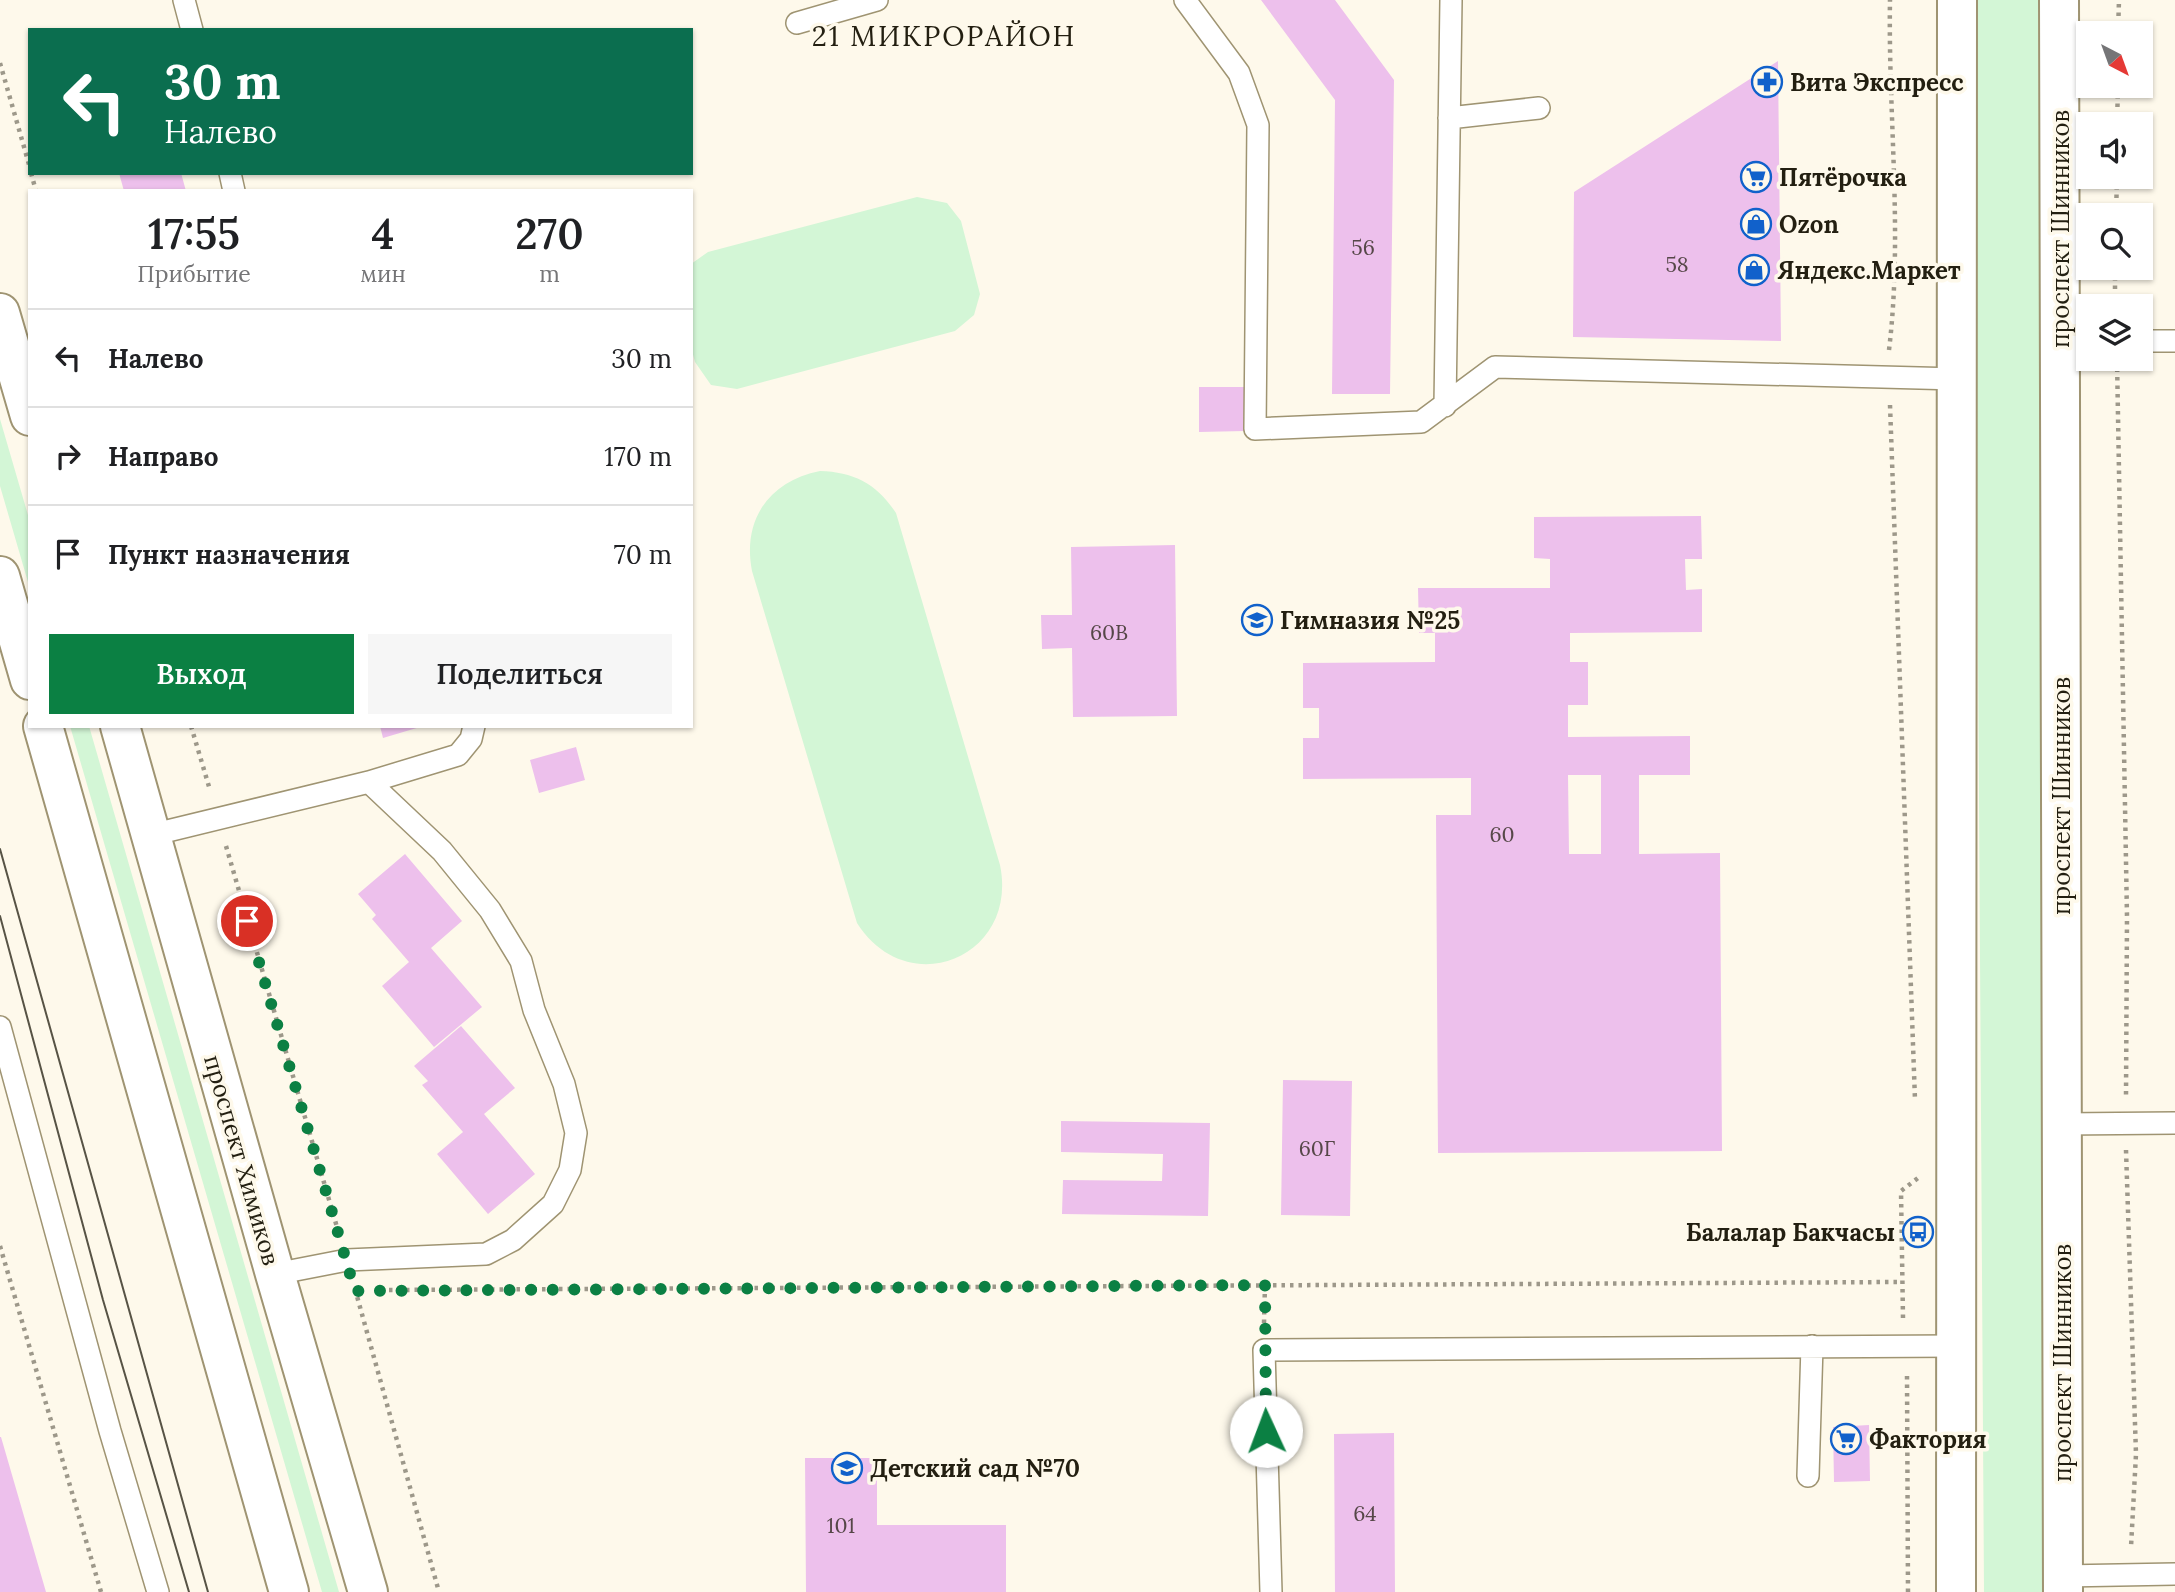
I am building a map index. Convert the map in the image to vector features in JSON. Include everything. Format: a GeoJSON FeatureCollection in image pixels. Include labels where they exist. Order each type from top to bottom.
{"type":"FeatureCollection","features":[{"type":"Feature","properties":{"kind":"street"},"geometry":{"type":"LineString","coordinates":[[1956,1592],[1957,0]]}},
{"type":"Feature","properties":{"kind":"street","name":"проспект Шинников"},"geometry":{"type":"LineString","coordinates":[[2059,0],[2074,345],[2062,1124],[2063,1584]]}},
{"type":"Feature","properties":{"kind":"street"},"geometry":{"type":"LineString","coordinates":[[0,313],[28,409]]}},
{"type":"Feature","properties":{"kind":"street"},"geometry":{"type":"LineString","coordinates":[[0,576],[28,673]]}},
{"type":"Feature","properties":{"kind":"street"},"geometry":{"type":"LineString","coordinates":[[44,728],[289,1592]]}},
{"type":"Feature","properties":{"kind":"street","name":"проспект Химиков"},"geometry":{"type":"LineString","coordinates":[[121,728],[275,1274],[369,1592]]}},
{"type":"Feature","properties":{"kind":"lane"},"geometry":{"type":"LineString","coordinates":[[184,0],[191,28]]}},
{"type":"Feature","properties":{"kind":"lane"},"geometry":{"type":"LineString","coordinates":[[797,23],[877,0]]}},
{"type":"Feature","properties":{"kind":"lane"},"geometry":{"type":"LineString","coordinates":[[1185,0],[1240,73],[1258,125],[1255,429],[1422,422],[1495,367],[1956,379]]}},
{"type":"Feature","properties":{"kind":"lane"},"geometry":{"type":"LineString","coordinates":[[1444,406],[1451,0]]}},
{"type":"Feature","properties":{"kind":"lane"},"geometry":{"type":"LineString","coordinates":[[1449,118],[1539,108]]}},
{"type":"Feature","properties":{"kind":"lane"},"geometry":{"type":"LineString","coordinates":[[2153,341],[2175,341]]}},
{"type":"Feature","properties":{"kind":"lane"},"geometry":{"type":"LineString","coordinates":[[151,835],[369,782],[458,755],[471,739],[474,728]]}},
{"type":"Feature","properties":{"kind":"lane"},"geometry":{"type":"LineString","coordinates":[[275,1274],[347,1260],[486,1254],[513,1240],[553,1204],[570,1170],[576,1133],[564,1084],[534,1010],[521,961],[490,910],[442,852],[369,782]]}},
{"type":"Feature","properties":{"kind":"lane"},"geometry":{"type":"LineString","coordinates":[[0,1027],[110,1431],[158,1592]]}},
{"type":"Feature","properties":{"kind":"lane"},"geometry":{"type":"LineString","coordinates":[[2062,1124],[2175,1123]]}},
{"type":"Feature","properties":{"kind":"lane"},"geometry":{"type":"LineString","coordinates":[[1808,1476],[1812,1346]]}},
{"type":"Feature","properties":{"kind":"lane"},"geometry":{"type":"LineString","coordinates":[[1271,1592],[1264,1350],[1956,1346]]}},
{"type":"Feature","properties":{"kind":"lane"},"geometry":{"type":"LineString","coordinates":[[2063,1584],[2129,1575],[2156,1583],[2175,1574]]}},
{"type":"Feature","properties":{"kind":"path"},"geometry":{"type":"LineString","coordinates":[[1877,353],[1889,352],[1896,293],[1888,77],[1890,0]]}},
{"type":"Feature","properties":{"kind":"path"},"geometry":{"type":"LineString","coordinates":[[2119,0],[2119,21]]}},
{"type":"Feature","properties":{"kind":"path"},"geometry":{"type":"LineString","coordinates":[[0,63],[28,160]]}},
{"type":"Feature","properties":{"kind":"path"},"geometry":{"type":"LineString","coordinates":[[2117,371],[2127,918],[2126,1123],[2136,1454],[2129,1575]]}},
{"type":"Feature","properties":{"kind":"path"},"geometry":{"type":"LineString","coordinates":[[1889,377],[1916,1110]]}},
{"type":"Feature","properties":{"kind":"path"},"geometry":{"type":"LineString","coordinates":[[192,728],[347,1260],[439,1592]]}},
{"type":"Feature","properties":{"kind":"path"},"geometry":{"type":"LineString","coordinates":[[1908,1592],[1905,1346],[1900,1282],[1901,1191],[1918,1180],[1918,1166]]}},
{"type":"Feature","properties":{"kind":"path"},"geometry":{"type":"LineString","coordinates":[[0,1246],[101,1592]]}},
{"type":"Feature","properties":{"kind":"path"},"geometry":{"type":"LineString","coordinates":[[383,1290],[1900,1282]]}},
{"type":"Feature","properties":{"kind":"path"},"geometry":{"type":"LineString","coordinates":[[1264,1350],[1265,1285]]}},
{"type":"Feature","properties":{"kind":"path"},"geometry":{"type":"LineString","coordinates":[[355,1291],[369,1291]]}},
{"type":"Feature","properties":{"kind":"green space"},"geometry":{"type":"Polygon","coordinates":[[[1974,0],[2038,0],[2049,1592],[1984,1592],[1974,0]]]}},
{"type":"Feature","properties":{"kind":"green space"},"geometry":{"type":"Polygon","coordinates":[[[917,197],[947,203],[961,221],[980,294],[974,315],[955,331],[737,389],[711,385],[693,354],[693,263],[708,252],[917,197]]]}},
{"type":"Feature","properties":{"kind":"green space"},"geometry":{"type":"Polygon","coordinates":[[[0,419],[28,515],[28,582],[0,486],[0,419]]]}},
{"type":"Feature","properties":{"kind":"green space"},"geometry":{"type":"Polygon","coordinates":[[[820,471],[844,474],[864,482],[881,494],[896,513],[1000,865],[1001,897],[993,924],[977,945],[955,959],[930,964],[904,961],[879,947],[857,923],[752,571],[751,535],[763,506],[786,484],[820,471]]]}},
{"type":"Feature","properties":{"kind":"green space"},"geometry":{"type":"Polygon","coordinates":[[[71,728],[90,728],[339,1592],[322,1592],[71,728]]]}},
{"type":"Feature","properties":{"kind":"building"},"geometry":{"type":"Polygon","coordinates":[[[1261,0],[1335,0],[1394,80],[1390,394],[1332,394],[1335,100],[1261,0]]]}},
{"type":"Feature","properties":{"kind":"building"},"geometry":{"type":"Polygon","coordinates":[[[1778,61],[1781,341],[1573,337],[1574,192],[1778,61]]]}},
{"type":"Feature","properties":{"kind":"building"},"geometry":{"type":"Polygon","coordinates":[[[120,175],[182,175],[185,189],[123,189],[120,175]]]}},
{"type":"Feature","properties":{"kind":"building"},"geometry":{"type":"Polygon","coordinates":[[[1199,387],[1245,387],[1245,431],[1199,432],[1199,387]]]}},
{"type":"Feature","properties":{"kind":"building"},"geometry":{"type":"Polygon","coordinates":[[[1701,516],[1702,559],[1685,559],[1686,590],[1702,589],[1702,632],[1570,633],[1570,662],[1588,662],[1588,705],[1568,705],[1568,737],[1690,736],[1690,775],[1639,775],[1639,854],[1720,853],[1722,1151],[1438,1153],[1436,815],[1471,815],[1471,778],[1303,779],[1303,738],[1319,738],[1319,708],[1303,708],[1303,663],[1435,662],[1435,633],[1419,633],[1418,588],[1550,588],[1550,559],[1534,558],[1534,517],[1701,516]],[[1568,775],[1569,854],[1601,854],[1601,775],[1568,775]]]}},
{"type":"Feature","properties":{"kind":"building"},"geometry":{"type":"Polygon","coordinates":[[[1175,545],[1177,716],[1073,717],[1072,648],[1042,649],[1041,615],[1072,615],[1071,547],[1175,545]]]}},
{"type":"Feature","properties":{"kind":"building"},"geometry":{"type":"Polygon","coordinates":[[[380,728],[417,728],[383,738],[380,728]]]}},
{"type":"Feature","properties":{"kind":"building"},"geometry":{"type":"Polygon","coordinates":[[[576,747],[585,780],[539,793],[530,760],[576,747]]]}},
{"type":"Feature","properties":{"kind":"building"},"geometry":{"type":"Polygon","coordinates":[[[405,854],[462,921],[431,948],[482,1007],[434,1047],[382,986],[409,962],[372,919],[376,915],[358,894],[405,854]]]}},
{"type":"Feature","properties":{"kind":"building"},"geometry":{"type":"Polygon","coordinates":[[[461,1026],[515,1088],[484,1114],[535,1174],[488,1214],[437,1154],[463,1132],[422,1085],[428,1081],[414,1066],[461,1026]]]}},
{"type":"Feature","properties":{"kind":"building"},"geometry":{"type":"Polygon","coordinates":[[[1283,1080],[1352,1081],[1350,1216],[1281,1215],[1283,1080]]]}},
{"type":"Feature","properties":{"kind":"building"},"geometry":{"type":"Polygon","coordinates":[[[1061,1121],[1210,1123],[1208,1216],[1062,1214],[1063,1180],[1162,1181],[1163,1154],[1061,1152],[1061,1121]]]}},
{"type":"Feature","properties":{"kind":"building"},"geometry":{"type":"Polygon","coordinates":[[[1869,1425],[1870,1481],[1834,1482],[1833,1427],[1869,1425]]]}},
{"type":"Feature","properties":{"kind":"building"},"geometry":{"type":"Polygon","coordinates":[[[1394,1433],[1395,1592],[1335,1592],[1334,1434],[1394,1433]]]}},
{"type":"Feature","properties":{"kind":"building"},"geometry":{"type":"Polygon","coordinates":[[[1,1437],[46,1592],[0,1592],[1,1437]]]}},
{"type":"Feature","properties":{"kind":"building"},"geometry":{"type":"Polygon","coordinates":[[[805,1458],[877,1458],[877,1525],[1006,1525],[1006,1592],[806,1592],[805,1458]]]}},
{"type":"Feature","properties":{"kind":"tram line"},"geometry":{"type":"LineString","coordinates":[[0,849],[208,1592]]}},
{"type":"Feature","properties":{"kind":"tram line"},"geometry":{"type":"LineString","coordinates":[[0,916],[103,1300],[189,1592]]}},
{"type":"Feature","properties":{"kind":"place","name":"Вита Экспресс"},"geometry":{"type":"Point","coordinates":[1767,82]}},
{"type":"Feature","properties":{"kind":"place","name":"Пятёрочка"},"geometry":{"type":"Point","coordinates":[1756,177]}},
{"type":"Feature","properties":{"kind":"place","name":"Ozon"},"geometry":{"type":"Point","coordinates":[1756,224]}},
{"type":"Feature","properties":{"kind":"place","name":"Яндекс.Маркет"},"geometry":{"type":"Point","coordinates":[1754,270]}},
{"type":"Feature","properties":{"kind":"place","name":"Гимназия №25"},"geometry":{"type":"Point","coordinates":[1257,620]}},
{"type":"Feature","properties":{"kind":"place","name":"Балалар Бакчасы"},"geometry":{"type":"Point","coordinates":[1918,1232]}},
{"type":"Feature","properties":{"kind":"place","name":"Фактория"},"geometry":{"type":"Point","coordinates":[1846,1439]}},
{"type":"Feature","properties":{"kind":"place","name":"Детский сад №70"},"geometry":{"type":"Point","coordinates":[847,1468]}},
{"type":"Feature","properties":{"kind":"district","name":"21 МИКРОРАЙОН"},"geometry":{"type":"Point","coordinates":[944,36]}},
{"type":"Feature","properties":{"kind":"route"},"geometry":{"type":"LineString","coordinates":[[247,921],[355,1291],[1265,1285],[1266,1431]]}}]}
